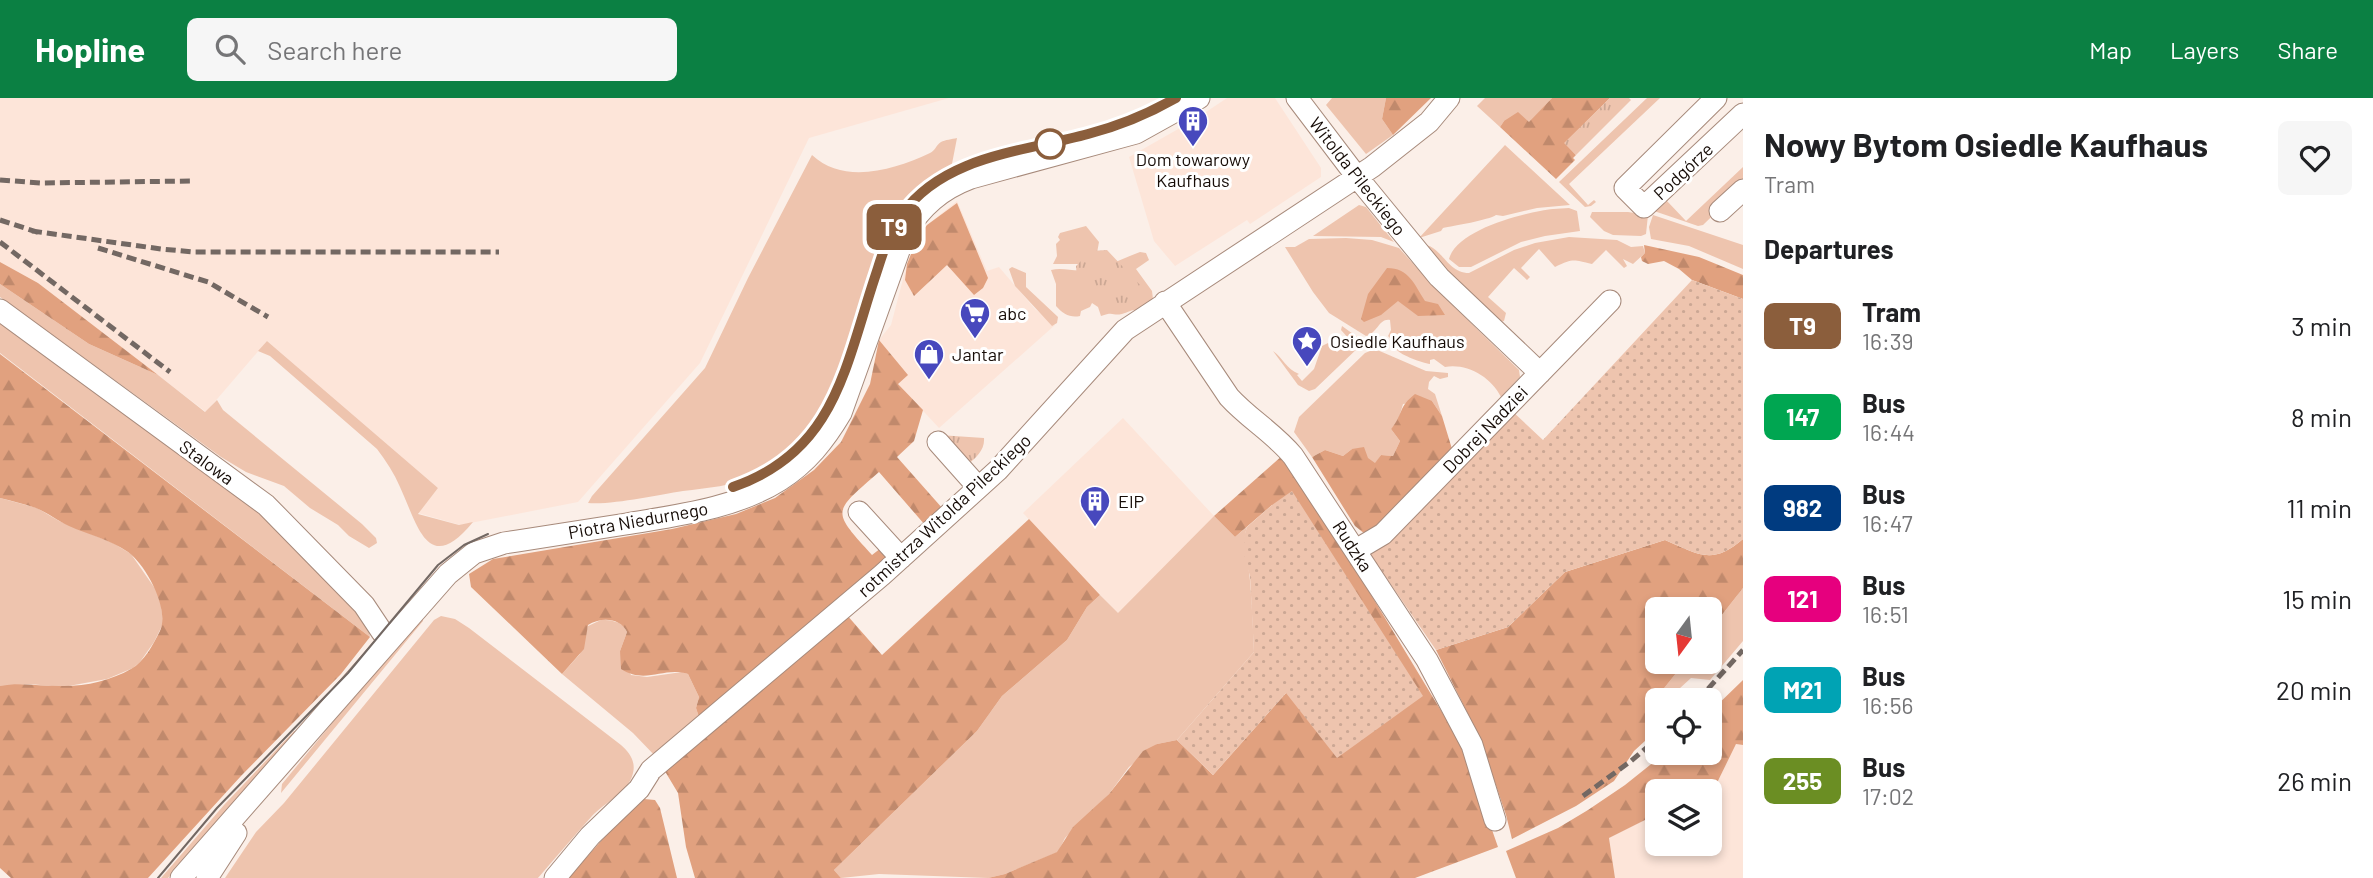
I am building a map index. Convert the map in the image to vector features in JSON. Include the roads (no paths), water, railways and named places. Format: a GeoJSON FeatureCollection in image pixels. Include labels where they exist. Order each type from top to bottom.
{"type":"FeatureCollection","features":[{"type":"Feature","properties":{"kind":"street","name":"Piotra Niedurnego"},"geometry":{"type":"LineString","coordinates":[[181,878],[448,574],[468,558],[488,548],[704,510],[748,496],[780,480],[811,455],[842,413],[905,234],[916,216],[934,197],[971,178],[1136,133],[1199,98]]}},
{"type":"Feature","properties":{"kind":"street","name":"Witolda Pileckiego"},"geometry":{"type":"LineString","coordinates":[[1297,98],[1419,254],[1445,283],[1540,373]]}},
{"type":"Feature","properties":{"kind":"street","name":"rotmistrza Witolda Pileckiego"},"geometry":{"type":"LineString","coordinates":[[555,878],[590,836],[632,797],[652,770],[901,558],[978,488],[1021,445],[1120,334],[1357,177],[1415,133],[1449,98]]}},
{"type":"Feature","properties":{"kind":"street","name":"Podgórze"},"geometry":{"type":"LineString","coordinates":[[1716,98],[1625,188],[1644,207],[1743,114]]}},
{"type":"Feature","properties":{"kind":"street"},"geometry":{"type":"LineString","coordinates":[[1720,211],[1743,190]]}},
{"type":"Feature","properties":{"kind":"street","name":"Dobrej Nadziei"},"geometry":{"type":"LineString","coordinates":[[1356,550],[1383,534],[1610,301]]}},
{"type":"Feature","properties":{"kind":"street","name":"Rudzka"},"geometry":{"type":"LineString","coordinates":[[1165,302],[1229,397],[1239,408],[1275,435],[1293,456],[1427,660],[1472,745],[1495,820]]}},
{"type":"Feature","properties":{"kind":"street","name":"Stalowa"},"geometry":{"type":"LineString","coordinates":[[0,310],[266,505],[364,605],[382,632],[390,639]]}},
{"type":"Feature","properties":{"kind":"street"},"geometry":{"type":"LineString","coordinates":[[938,442],[978,488]]}},
{"type":"Feature","properties":{"kind":"street"},"geometry":{"type":"LineString","coordinates":[[859,512],[901,558]]}},
{"type":"Feature","properties":{"kind":"street","name":"Piotra Niedurnego"},"geometry":{"type":"LineString","coordinates":[[207,878],[273,776]]}},
{"type":"Feature","properties":{"kind":"tram line"},"geometry":{"type":"LineString","coordinates":[[733,487],[760,476],[782,462],[800,447],[815,429],[847,363],[890,235],[907,208],[927,188],[950,173],[975,162],[1122,124],[1176,98]]}},
{"type":"Feature","properties":{"kind":"tram line","name":"T9"},"geometry":{"type":"LineString","coordinates":[[733,487],[761,477],[785,461],[823,419],[833,400],[890,235],[906,208],[926,188],[938,178],[966,165],[1116,126],[1149,113],[1176,98]]}},
{"type":"Feature","properties":{"kind":"tram line"},"geometry":{"type":"LineString","coordinates":[[158,878],[217,808],[348,673],[438,565],[464,545],[488,534]]}},
{"type":"Feature","properties":{"kind":"railway"},"geometry":{"type":"LineString","coordinates":[[0,180],[41,183],[192,181]]}},
{"type":"Feature","properties":{"kind":"railway"},"geometry":{"type":"LineString","coordinates":[[0,220],[40,233]]}},
{"type":"Feature","properties":{"kind":"railway"},"geometry":{"type":"LineString","coordinates":[[32,231],[194,252],[499,252]]}},
{"type":"Feature","properties":{"kind":"railway"},"geometry":{"type":"LineString","coordinates":[[0,242],[170,372]]}},
{"type":"Feature","properties":{"kind":"railway"},"geometry":{"type":"LineString","coordinates":[[98,248],[208,282],[268,317]]}},
{"type":"Feature","properties":{"kind":"railway"},"geometry":{"type":"LineString","coordinates":[[1709,688],[1743,650]]}},
{"type":"Feature","properties":{"kind":"railway"},"geometry":{"type":"LineString","coordinates":[[1583,796],[1645,749]]}},
{"type":"Feature","properties":{"kind":"place","name":"Dom towarowy Kaufhaus"},"geometry":{"type":"Point","coordinates":[1193,148]}},
{"type":"Feature","properties":{"kind":"place","name":"abc"},"geometry":{"type":"Point","coordinates":[975,340]}},
{"type":"Feature","properties":{"kind":"place","name":"Osiedle Kaufhaus"},"geometry":{"type":"Point","coordinates":[1307,368]}},
{"type":"Feature","properties":{"kind":"place","name":"Jantar"},"geometry":{"type":"Point","coordinates":[929,381]}},
{"type":"Feature","properties":{"kind":"place","name":"EIP"},"geometry":{"type":"Point","coordinates":[1095,528]}}]}
